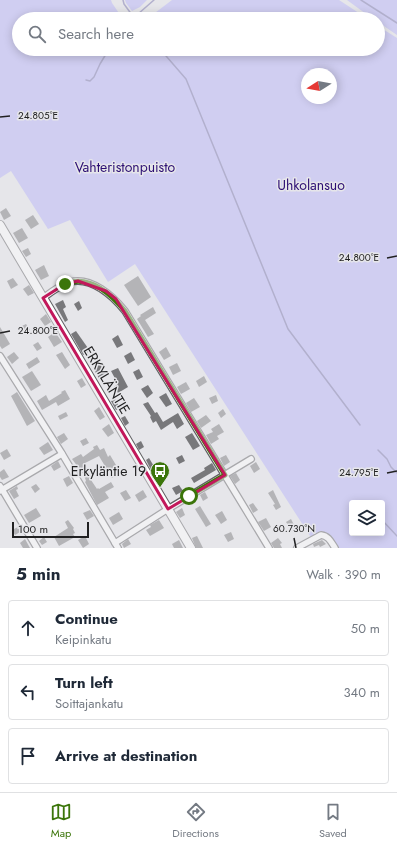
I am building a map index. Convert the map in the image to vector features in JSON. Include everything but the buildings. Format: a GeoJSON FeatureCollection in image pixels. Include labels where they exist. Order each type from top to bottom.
{"type":"FeatureCollection","features":[{"type":"Feature","properties":{"kind":"street","name":"ERKYLÄNTIE"},"geometry":{"type":"LineString","coordinates":[[0,225],[191,548]]}},
{"type":"Feature","properties":{"kind":"street"},"geometry":{"type":"LineString","coordinates":[[43,298],[65,284],[78,281],[106,291],[116,300],[125,311],[269,548]]}},
{"type":"Feature","properties":{"kind":"street"},"geometry":{"type":"LineString","coordinates":[[0,356],[62,454],[116,545],[168,509],[251,459]]}},
{"type":"Feature","properties":{"kind":"street"},"geometry":{"type":"LineString","coordinates":[[37,548],[1,489],[62,454]]}},
{"type":"Feature","properties":{"kind":"street"},"geometry":{"type":"LineString","coordinates":[[297,548],[321,535],[325,535],[330,538],[335,548]]}},
{"type":"Feature","properties":{"kind":"highlighted area"},"geometry":{"type":"Polygon","coordinates":[[[78,281],[106,291],[116,299],[225,475],[168,509],[43,298],[65,284],[78,281]]]}},
{"type":"Feature","properties":{"kind":"green space"},"geometry":{"type":"Polygon","coordinates":[[[0,0],[111,0],[118,12],[12,12],[12,56],[385,56],[385,30],[397,38],[397,548],[334,548],[325,535],[312,539],[135,264],[108,282],[70,220],[48,229],[11,171],[0,178],[0,0]]]}},
{"type":"Feature","properties":{"kind":"green space"},"geometry":{"type":"Polygon","coordinates":[[[125,0],[147,0],[140,7],[132,11],[125,0]]]}},
{"type":"Feature","properties":{"kind":"green space"},"geometry":{"type":"Polygon","coordinates":[[[172,0],[339,0],[357,12],[156,12],[172,0]]]}},
{"type":"Feature","properties":{"kind":"green space"},"geometry":{"type":"Polygon","coordinates":[[[347,0],[397,0],[397,35],[385,27],[385,12],[363,12],[347,0]]]}},
{"type":"Feature","properties":{"kind":"waterway"},"geometry":{"type":"LineString","coordinates":[[123,0],[130,12]]}},
{"type":"Feature","properties":{"kind":"waterway"},"geometry":{"type":"LineString","coordinates":[[140,12],[154,0]]}},
{"type":"Feature","properties":{"kind":"waterway"},"geometry":{"type":"LineString","coordinates":[[361,0],[380,12]]}},
{"type":"Feature","properties":{"kind":"waterway"},"geometry":{"type":"LineString","coordinates":[[385,15],[397,23]]}},
{"type":"Feature","properties":{"kind":"waterway"},"geometry":{"type":"LineString","coordinates":[[86,80],[90,81],[94,77],[105,56]]}},
{"type":"Feature","properties":{"kind":"waterway"},"geometry":{"type":"LineString","coordinates":[[166,56],[186,79],[288,329],[360,425]]}},
{"type":"Feature","properties":{"kind":"waterway"},"geometry":{"type":"LineString","coordinates":[[378,450],[387,459],[391,467],[397,473]]}},
{"type":"Feature","properties":{"kind":"waterway"},"geometry":{"type":"LineString","coordinates":[[385,523],[397,536]]}},
{"type":"Feature","properties":{"kind":"place","name":"Erkyläntie 19"},"geometry":{"type":"Point","coordinates":[160,488]}},
{"type":"Feature","properties":{"kind":"route"},"geometry":{"type":"LineString","coordinates":[[65,284],[78,281],[84,282],[106,291],[116,300],[125,311],[225,475],[189,496]]}},
{"type":"Feature","properties":{"kind":"park label","name":"Vahteristonpuisto"},"geometry":{"type":"Point","coordinates":[125,167]}},
{"type":"Feature","properties":{"kind":"park label","name":"Uhkolansuo"},"geometry":{"type":"Point","coordinates":[311,185]}}]}
